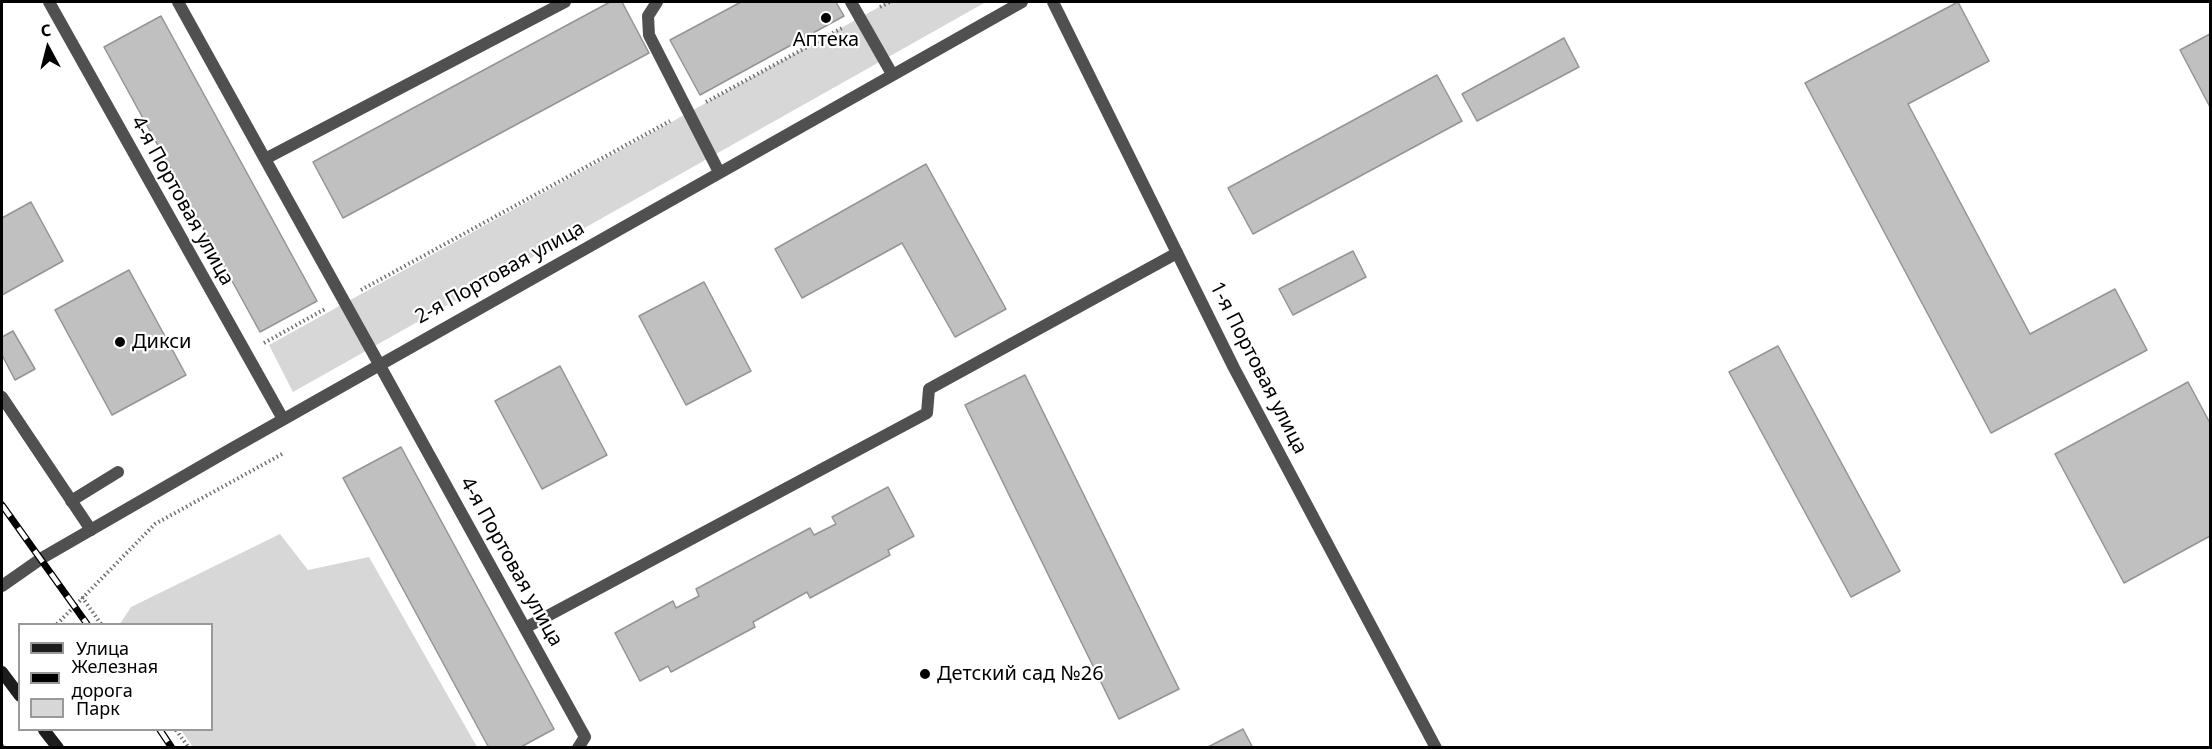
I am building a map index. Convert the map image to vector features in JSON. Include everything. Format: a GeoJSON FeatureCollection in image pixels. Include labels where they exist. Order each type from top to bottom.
{"type":"FeatureCollection","features":[{"type":"Feature","properties":{"kind":"street","name":"4-я Портовая улица"},"geometry":{"type":"LineString","coordinates":[[49,2],[283,419]]}},
{"type":"Feature","properties":{"kind":"street","name":"4-я Портовая улица"},"geometry":{"type":"LineString","coordinates":[[178,2],[585,737],[578,747]]}},
{"type":"Feature","properties":{"kind":"street"},"geometry":{"type":"LineString","coordinates":[[265,159],[565,2]]}},
{"type":"Feature","properties":{"kind":"street"},"geometry":{"type":"LineString","coordinates":[[657,2],[648,16],[649,35],[719,172]]}},
{"type":"Feature","properties":{"kind":"street"},"geometry":{"type":"LineString","coordinates":[[851,2],[892,74]]}},
{"type":"Feature","properties":{"kind":"street","name":"2-я Портовая улица"},"geometry":{"type":"LineString","coordinates":[[2,586],[91,530],[379,364],[1022,2]]}},
{"type":"Feature","properties":{"kind":"street","name":"1-я Портовая улица"},"geometry":{"type":"LineString","coordinates":[[1053,2],[1234,368],[1436,747]]}},
{"type":"Feature","properties":{"kind":"street"},"geometry":{"type":"LineString","coordinates":[[525,628],[927,413],[929,389],[1177,253]]}},
{"type":"Feature","properties":{"kind":"street"},"geometry":{"type":"LineString","coordinates":[[2,398],[91,530]]}},
{"type":"Feature","properties":{"kind":"street"},"geometry":{"type":"LineString","coordinates":[[71,501],[118,472]]}},
{"type":"Feature","properties":{"kind":"street"},"geometry":{"type":"LineString","coordinates":[[2,672],[18,693]]}},
{"type":"Feature","properties":{"kind":"street"},"geometry":{"type":"LineString","coordinates":[[46,731],[58,747]]}},
{"type":"Feature","properties":{"kind":"path"},"geometry":{"type":"LineString","coordinates":[[244,353],[890,2]]}},
{"type":"Feature","properties":{"kind":"path"},"geometry":{"type":"LineString","coordinates":[[58,623],[154,524],[284,453]]}},
{"type":"Feature","properties":{"kind":"path"},"geometry":{"type":"LineString","coordinates":[[82,597],[100,623]]}},
{"type":"Feature","properties":{"kind":"path"},"geometry":{"type":"LineString","coordinates":[[177,731],[189,747]]}},
{"type":"Feature","properties":{"kind":"green space"},"geometry":{"type":"Polygon","coordinates":[[[888,2],[986,2],[293,392],[269,345],[888,2]]]}},
{"type":"Feature","properties":{"kind":"green space"},"geometry":{"type":"Polygon","coordinates":[[[280,534],[308,570],[369,557],[477,747],[193,747],[182,731],[213,731],[213,623],[121,623],[131,607],[280,534]]]}},
{"type":"Feature","properties":{"kind":"building"},"geometry":{"type":"Polygon","coordinates":[[[610,2],[622,2],[649,53],[343,218],[313,162],[610,2]]]}},
{"type":"Feature","properties":{"kind":"building"},"geometry":{"type":"Polygon","coordinates":[[[741,2],[836,2],[844,16],[700,95],[670,40],[741,2]]]}},
{"type":"Feature","properties":{"kind":"building"},"geometry":{"type":"Polygon","coordinates":[[[1958,2],[1989,61],[1908,104],[2030,334],[2115,289],[2147,350],[1991,433],[1805,83],[1958,2]]]}},
{"type":"Feature","properties":{"kind":"building"},"geometry":{"type":"Polygon","coordinates":[[[161,16],[317,301],[260,332],[104,47],[161,16]]]}},
{"type":"Feature","properties":{"kind":"building"},"geometry":{"type":"Polygon","coordinates":[[[2210,34],[2210,107],[2180,50],[2210,34]]]}},
{"type":"Feature","properties":{"kind":"building"},"geometry":{"type":"Polygon","coordinates":[[[1564,38],[1579,67],[1477,121],[1462,94],[1564,38]]]}},
{"type":"Feature","properties":{"kind":"building"},"geometry":{"type":"Polygon","coordinates":[[[1437,75],[1462,121],[1253,234],[1228,188],[1437,75]]]}},
{"type":"Feature","properties":{"kind":"building"},"geometry":{"type":"Polygon","coordinates":[[[926,164],[1006,309],[955,337],[902,243],[802,298],[775,249],[926,164]]]}},
{"type":"Feature","properties":{"kind":"building"},"geometry":{"type":"Polygon","coordinates":[[[31,202],[63,261],[2,295],[2,218],[31,202]]]}},
{"type":"Feature","properties":{"kind":"building"},"geometry":{"type":"Polygon","coordinates":[[[1353,251],[1366,277],[1293,315],[1279,289],[1353,251]]]}},
{"type":"Feature","properties":{"kind":"building","name":"Дикси"},"geometry":{"type":"Polygon","coordinates":[[[129,270],[186,375],[112,415],[55,310],[129,270]]]}},
{"type":"Feature","properties":{"kind":"building"},"geometry":{"type":"Polygon","coordinates":[[[704,282],[751,371],[686,405],[639,316],[704,282]]]}},
{"type":"Feature","properties":{"kind":"building"},"geometry":{"type":"Polygon","coordinates":[[[13,331],[35,369],[15,380],[2,355],[2,337],[13,331]]]}},
{"type":"Feature","properties":{"kind":"building"},"geometry":{"type":"Polygon","coordinates":[[[1778,346],[1900,571],[1851,597],[1729,372],[1778,346]]]}},
{"type":"Feature","properties":{"kind":"building"},"geometry":{"type":"Polygon","coordinates":[[[560,366],[607,455],[542,489],[495,401],[560,366]]]}},
{"type":"Feature","properties":{"kind":"building"},"geometry":{"type":"Polygon","coordinates":[[[1025,375],[1179,689],[1119,719],[965,405],[1025,375]]]}},
{"type":"Feature","properties":{"kind":"building"},"geometry":{"type":"Polygon","coordinates":[[[2188,382],[2210,423],[2210,536],[2124,583],[2055,454],[2188,382]]]}},
{"type":"Feature","properties":{"kind":"building"},"geometry":{"type":"Polygon","coordinates":[[[401,447],[554,729],[519,748],[489,748],[343,478],[401,447]]]}},
{"type":"Feature","properties":{"kind":"building"},"geometry":{"type":"Polygon","coordinates":[[[888,487],[914,536],[888,550],[890,555],[810,598],[807,592],[753,622],[755,627],[671,672],[668,666],[640,681],[615,633],[673,601],[676,608],[699,596],[696,589],[810,528],[814,535],[836,524],[832,517],[888,487]]]}},
{"type":"Feature","properties":{"kind":"building"},"geometry":{"type":"Polygon","coordinates":[[[1243,729],[1253,748],[1206,748],[1243,729]]]}},
{"type":"Feature","properties":{"kind":"railway"},"geometry":{"type":"LineString","coordinates":[[2,505],[86,623]]}},
{"type":"Feature","properties":{"kind":"railway"},"geometry":{"type":"LineString","coordinates":[[161,731],[172,748]]}},
{"type":"Feature","properties":{"kind":"place","name":"Аптека"},"geometry":{"type":"Point","coordinates":[826,18]}},
{"type":"Feature","properties":{"kind":"place","name":"Дикси"},"geometry":{"type":"Point","coordinates":[120,342]}},
{"type":"Feature","properties":{"kind":"place","name":"Детский сад №26"},"geometry":{"type":"Point","coordinates":[925,674]}}]}
